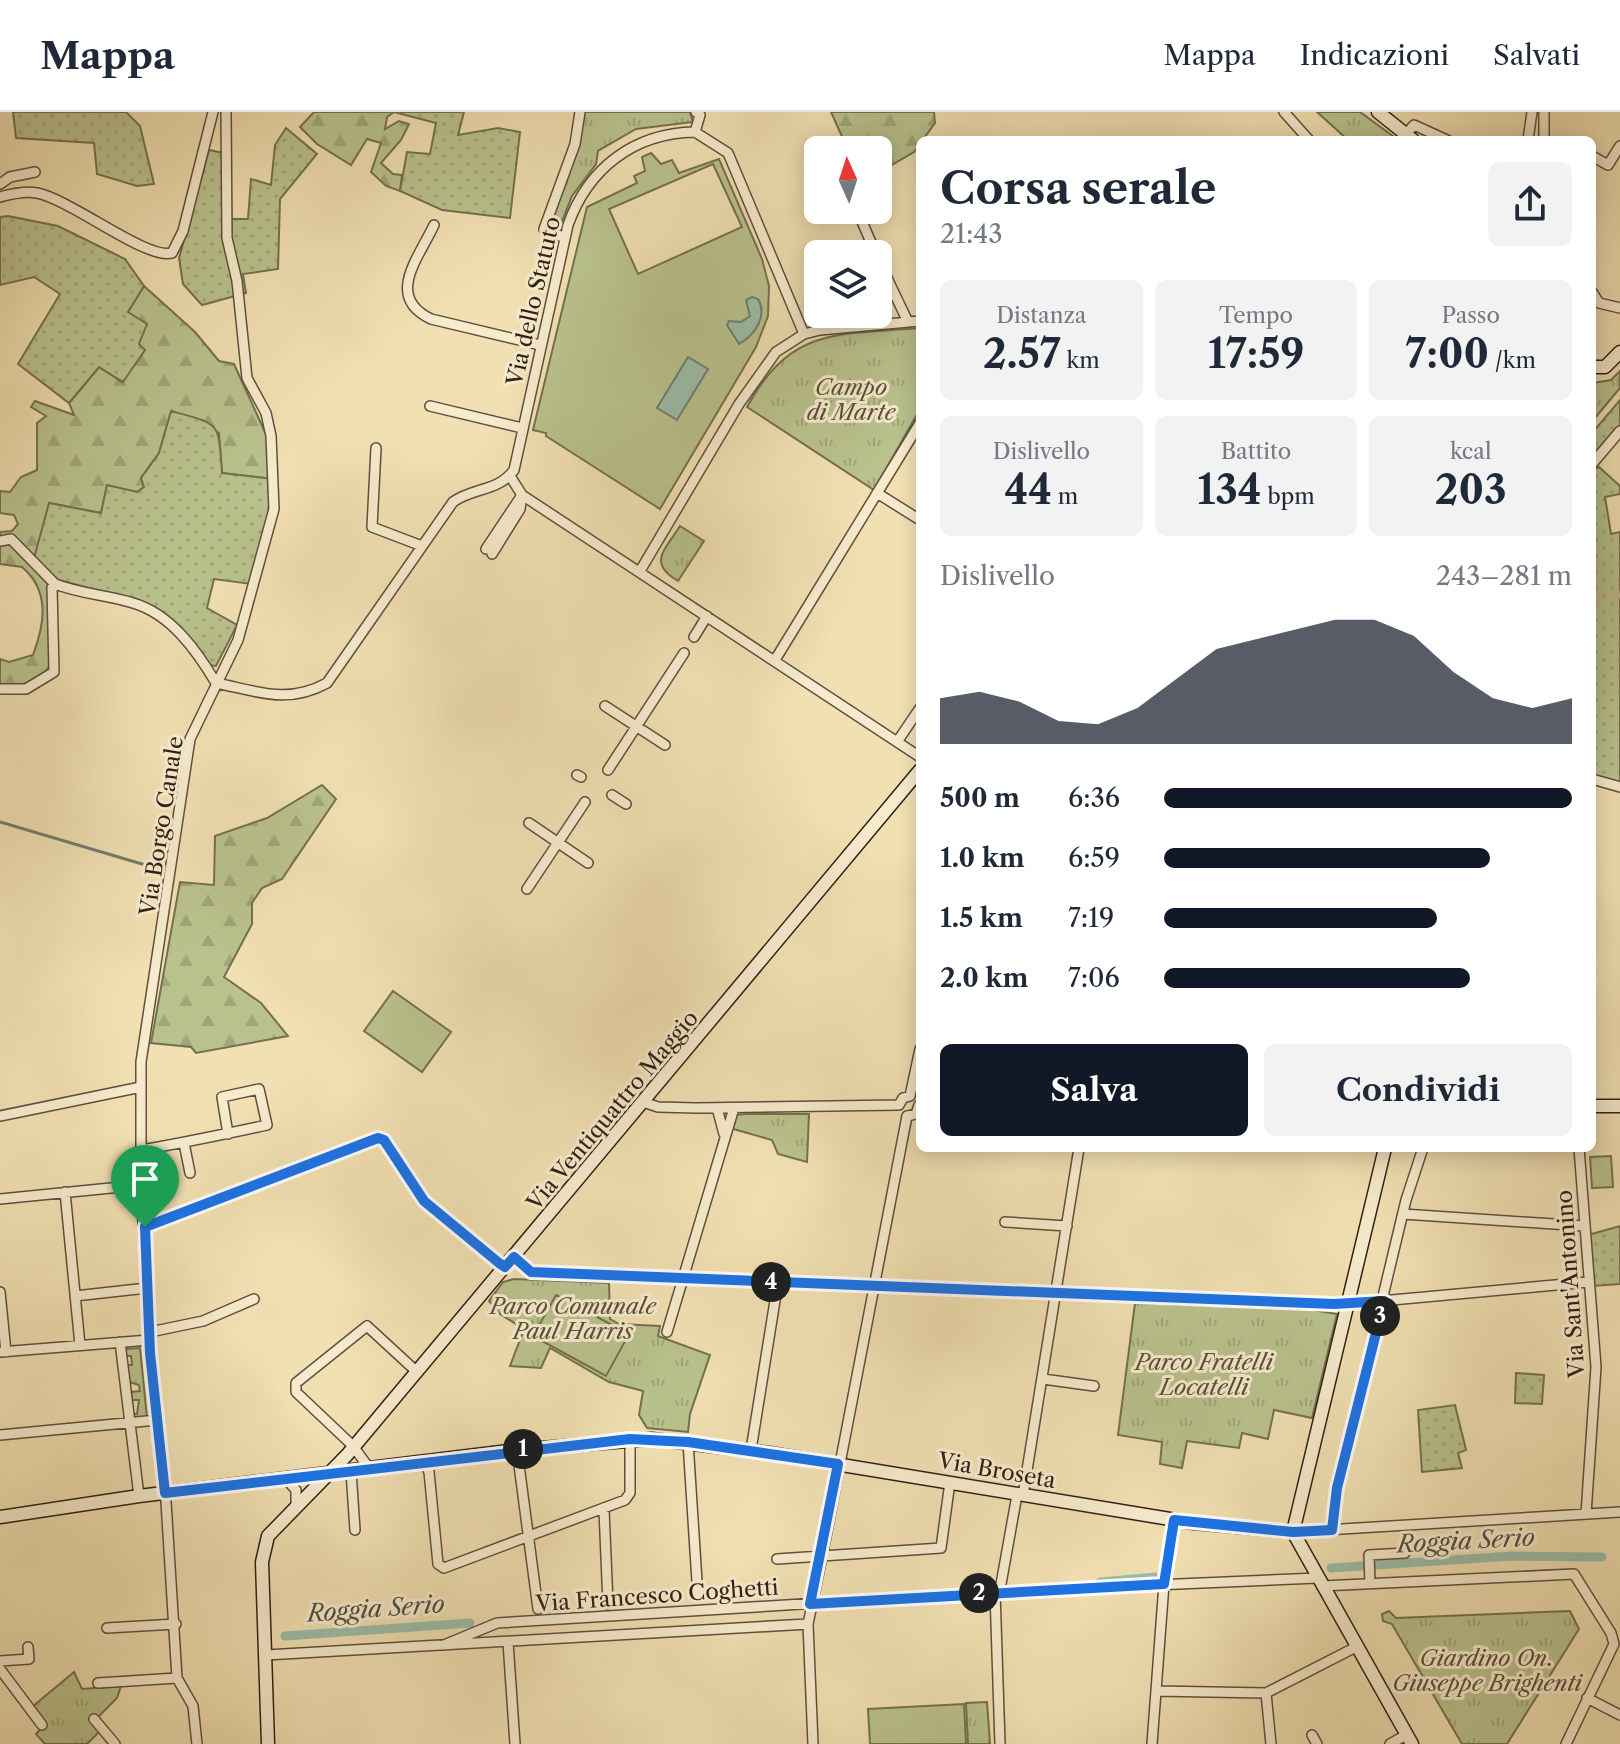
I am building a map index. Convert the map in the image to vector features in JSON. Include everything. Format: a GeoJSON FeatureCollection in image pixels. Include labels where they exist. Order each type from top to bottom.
{"type":"FeatureCollection","features":[{"type":"Feature","properties":{"kind":"street"},"geometry":{"type":"LineString","coordinates":[[0,197],[36,193],[68,205],[154,252],[172,253],[183,231],[213,112]]}},
{"type":"Feature","properties":{"kind":"street","name":"Via Borgo Canale"},"geometry":{"type":"LineString","coordinates":[[177,1678],[176,1624],[147,1288],[141,1185],[141,1062],[190,739],[238,640],[254,588],[275,490],[266,413],[247,378],[237,281],[227,238],[226,112]]}},
{"type":"Feature","properties":{"kind":"street"},"geometry":{"type":"LineString","coordinates":[[565,238],[544,229],[575,144],[580,112]]}},
{"type":"Feature","properties":{"kind":"street"},"geometry":{"type":"LineString","coordinates":[[1284,112],[1305,136]]}},
{"type":"Feature","properties":{"kind":"street"},"geometry":{"type":"LineString","coordinates":[[1378,112],[1408,136]]}},
{"type":"Feature","properties":{"kind":"street"},"geometry":{"type":"LineString","coordinates":[[1529,136],[1532,112]]}},
{"type":"Feature","properties":{"kind":"street"},"geometry":{"type":"LineString","coordinates":[[1544,112],[1544,136]]}},
{"type":"Feature","properties":{"kind":"street"},"geometry":{"type":"LineString","coordinates":[[700,113],[695,132],[728,153],[804,334]]}},
{"type":"Feature","properties":{"kind":"street"},"geometry":{"type":"LineString","coordinates":[[1409,136],[1414,125],[1438,136]]}},
{"type":"Feature","properties":{"kind":"street","name":"Via dello Statuto"},"geometry":{"type":"LineString","coordinates":[[510,476],[565,238],[582,190],[603,167],[652,139],[695,132]]}},
{"type":"Feature","properties":{"kind":"street"},"geometry":{"type":"LineString","coordinates":[[1596,158],[1608,165],[1620,146]]}},
{"type":"Feature","properties":{"kind":"street"},"geometry":{"type":"LineString","coordinates":[[0,184],[10,177],[35,172]]}},
{"type":"Feature","properties":{"kind":"street"},"geometry":{"type":"LineString","coordinates":[[434,225],[405,287],[408,300],[416,312],[431,319],[540,345]]}},
{"type":"Feature","properties":{"kind":"street"},"geometry":{"type":"LineString","coordinates":[[892,288],[908,322]]}},
{"type":"Feature","properties":{"kind":"street"},"geometry":{"type":"LineString","coordinates":[[1596,298],[1599,303],[1620,308]]}},
{"type":"Feature","properties":{"kind":"street"},"geometry":{"type":"LineString","coordinates":[[640,571],[765,362],[804,334],[916,321]]}},
{"type":"Feature","properties":{"kind":"street"},"geometry":{"type":"LineString","coordinates":[[1596,367],[1605,367],[1620,352]]}},
{"type":"Feature","properties":{"kind":"street"},"geometry":{"type":"LineString","coordinates":[[430,406],[522,428]]}},
{"type":"Feature","properties":{"kind":"street"},"geometry":{"type":"LineString","coordinates":[[775,660],[916,430]]}},
{"type":"Feature","properties":{"kind":"street"},"geometry":{"type":"LineString","coordinates":[[1596,458],[1606,452],[1620,431]]}},
{"type":"Feature","properties":{"kind":"street"},"geometry":{"type":"LineString","coordinates":[[376,448],[372,527],[422,546]]}},
{"type":"Feature","properties":{"kind":"street"},"geometry":{"type":"LineString","coordinates":[[0,541],[11,539],[55,584],[150,610],[172,624],[216,683],[274,697],[293,697],[327,683],[453,502],[474,491],[497,486],[510,476],[522,495],[640,571],[660,589],[707,616],[916,754]]}},
{"type":"Feature","properties":{"kind":"street"},"geometry":{"type":"LineString","coordinates":[[877,493],[916,517]]}},
{"type":"Feature","properties":{"kind":"street"},"geometry":{"type":"LineString","coordinates":[[489,552],[522,495]]}},
{"type":"Feature","properties":{"kind":"street"},"geometry":{"type":"LineString","coordinates":[[0,689],[26,689],[54,672],[57,661],[52,587],[55,584]]}},
{"type":"Feature","properties":{"kind":"street"},"geometry":{"type":"LineString","coordinates":[[694,637],[707,616]]}},
{"type":"Feature","properties":{"kind":"street"},"geometry":{"type":"LineString","coordinates":[[608,770],[684,653]]}},
{"type":"Feature","properties":{"kind":"street"},"geometry":{"type":"LineString","coordinates":[[605,706],[665,745]]}},
{"type":"Feature","properties":{"kind":"street"},"geometry":{"type":"LineString","coordinates":[[897,742],[916,714]]}},
{"type":"Feature","properties":{"kind":"street","name":"Via Ventiquattro Maggio"},"geometry":{"type":"LineString","coordinates":[[268,1744],[264,1547],[268,1536],[331,1473],[417,1372],[916,775]]}},
{"type":"Feature","properties":{"kind":"street"},"geometry":{"type":"LineString","coordinates":[[1596,780],[1620,787]]}},
{"type":"Feature","properties":{"kind":"street"},"geometry":{"type":"LineString","coordinates":[[612,795],[626,804]]}},
{"type":"Feature","properties":{"kind":"street"},"geometry":{"type":"LineString","coordinates":[[527,889],[585,802]]}},
{"type":"Feature","properties":{"kind":"street"},"geometry":{"type":"LineString","coordinates":[[529,823],[588,863]]}},
{"type":"Feature","properties":{"kind":"street"},"geometry":{"type":"LineString","coordinates":[[910,1096],[916,1068]]}},
{"type":"Feature","properties":{"kind":"street"},"geometry":{"type":"LineString","coordinates":[[0,1116],[141,1087]]}},
{"type":"Feature","properties":{"kind":"street"},"geometry":{"type":"LineString","coordinates":[[141,1150],[184,1143],[228,1134],[267,1125],[259,1089],[222,1097],[228,1134]]}},
{"type":"Feature","properties":{"kind":"street"},"geometry":{"type":"LineString","coordinates":[[910,1096],[916,1101]]}},
{"type":"Feature","properties":{"kind":"street"},"geometry":{"type":"LineString","coordinates":[[899,1105],[903,1098],[910,1096]]}},
{"type":"Feature","properties":{"kind":"street"},"geometry":{"type":"LineString","coordinates":[[643,1102],[658,1107],[717,1108],[899,1105]]}},
{"type":"Feature","properties":{"kind":"street"},"geometry":{"type":"LineString","coordinates":[[813,1744],[808,1624],[810,1604],[822,1557],[907,1116],[899,1105]]}},
{"type":"Feature","properties":{"kind":"street"},"geometry":{"type":"LineString","coordinates":[[1596,1106],[1620,1106]]}},
{"type":"Feature","properties":{"kind":"street"},"geometry":{"type":"LineString","coordinates":[[717,1108],[724,1134]]}},
{"type":"Feature","properties":{"kind":"street"},"geometry":{"type":"LineString","coordinates":[[667,1332],[734,1108]]}},
{"type":"Feature","properties":{"kind":"street"},"geometry":{"type":"LineString","coordinates":[[907,1116],[916,1114]]}},
{"type":"Feature","properties":{"kind":"street"},"geometry":{"type":"LineString","coordinates":[[145,1227],[378,1138],[384,1140],[424,1201],[510,1262],[531,1272],[1348,1304],[1588,1282]]}},
{"type":"Feature","properties":{"kind":"street"},"geometry":{"type":"LineString","coordinates":[[184,1143],[190,1173]]}},
{"type":"Feature","properties":{"kind":"street"},"geometry":{"type":"LineString","coordinates":[[1000,1744],[995,1592],[1001,1584],[1043,1379],[1078,1152]]}},
{"type":"Feature","properties":{"kind":"street"},"geometry":{"type":"LineString","coordinates":[[1384,1152],[1293,1532],[1409,1739],[1390,1744]]}},
{"type":"Feature","properties":{"kind":"street"},"geometry":{"type":"LineString","coordinates":[[1332,1530],[1337,1488],[1403,1214],[1422,1152]]}},
{"type":"Feature","properties":{"kind":"street","name":"Via Sant'Antonino"},"geometry":{"type":"LineString","coordinates":[[1579,1152],[1596,1367],[1586,1514]]}},
{"type":"Feature","properties":{"kind":"street"},"geometry":{"type":"LineString","coordinates":[[0,1199],[141,1185]]}},
{"type":"Feature","properties":{"kind":"street"},"geometry":{"type":"LineString","coordinates":[[65,1192],[80,1345]]}},
{"type":"Feature","properties":{"kind":"street"},"geometry":{"type":"LineString","coordinates":[[1403,1214],[1584,1226]]}},
{"type":"Feature","properties":{"kind":"street"},"geometry":{"type":"LineString","coordinates":[[1005,1222],[1067,1226]]}},
{"type":"Feature","properties":{"kind":"street"},"geometry":{"type":"LineString","coordinates":[[751,1450],[778,1282]]}},
{"type":"Feature","properties":{"kind":"street"},"geometry":{"type":"LineString","coordinates":[[75,1296],[147,1288]]}},
{"type":"Feature","properties":{"kind":"street"},"geometry":{"type":"LineString","coordinates":[[0,1292],[3,1352],[120,1342],[150,1336],[203,1321],[254,1299]]}},
{"type":"Feature","properties":{"kind":"street"},"geometry":{"type":"LineString","coordinates":[[369,1468],[353,1446],[296,1392],[296,1383],[367,1326],[417,1372]]}},
{"type":"Feature","properties":{"kind":"street"},"geometry":{"type":"LineString","coordinates":[[120,1342],[139,1496]]}},
{"type":"Feature","properties":{"kind":"street"},"geometry":{"type":"LineString","coordinates":[[1043,1379],[1094,1386]]}},
{"type":"Feature","properties":{"kind":"street"},"geometry":{"type":"LineString","coordinates":[[0,1435],[157,1420]]}},
{"type":"Feature","properties":{"kind":"street"},"geometry":{"type":"LineString","coordinates":[[424,1462],[429,1472],[438,1564],[444,1568],[604,1510],[629,1496],[630,1439]]}},
{"type":"Feature","properties":{"kind":"street","name":"Via Broseta"},"geometry":{"type":"LineString","coordinates":[[0,1517],[139,1496],[630,1439],[751,1450],[1174,1520],[1293,1532],[1620,1512]]}},
{"type":"Feature","properties":{"kind":"street"},"geometry":{"type":"LineString","coordinates":[[688,1442],[698,1597]]}},
{"type":"Feature","properties":{"kind":"street"},"geometry":{"type":"LineString","coordinates":[[517,1450],[538,1609]]}},
{"type":"Feature","properties":{"kind":"street"},"geometry":{"type":"LineString","coordinates":[[351,1471],[355,1530]]}},
{"type":"Feature","properties":{"kind":"street"},"geometry":{"type":"LineString","coordinates":[[285,1478],[296,1490],[296,1505]]}},
{"type":"Feature","properties":{"kind":"street"},"geometry":{"type":"LineString","coordinates":[[777,1559],[941,1548],[950,1482]]}},
{"type":"Feature","properties":{"kind":"street"},"geometry":{"type":"LineString","coordinates":[[604,1510],[608,1604]]}},
{"type":"Feature","properties":{"kind":"street"},"geometry":{"type":"LineString","coordinates":[[1152,1744],[1164,1584],[1174,1520]]}},
{"type":"Feature","properties":{"kind":"street"},"geometry":{"type":"LineString","coordinates":[[1370,1583],[1369,1555],[1405,1553]]}},
{"type":"Feature","properties":{"kind":"street","name":"Via Francesco Coghetti"},"geometry":{"type":"LineString","coordinates":[[444,1645],[497,1623],[1164,1584],[1370,1583],[1553,1578],[1569,1573],[1578,1578],[1616,1632]]}},
{"type":"Feature","properties":{"kind":"street"},"geometry":{"type":"LineString","coordinates":[[107,1628],[176,1624]]}},
{"type":"Feature","properties":{"kind":"street","name":"Via Francesco Coghetti"},"geometry":{"type":"LineString","coordinates":[[266,1655],[808,1624]]}},
{"type":"Feature","properties":{"kind":"street"},"geometry":{"type":"LineString","coordinates":[[480,1629],[484,1642]]}},
{"type":"Feature","properties":{"kind":"street"},"geometry":{"type":"LineString","coordinates":[[1566,1744],[1614,1644],[1616,1632]]}},
{"type":"Feature","properties":{"kind":"street"},"geometry":{"type":"LineString","coordinates":[[508,1642],[515,1744]]}},
{"type":"Feature","properties":{"kind":"street"},"geometry":{"type":"LineString","coordinates":[[0,1661],[29,1659],[28,1647]]}},
{"type":"Feature","properties":{"kind":"street"},"geometry":{"type":"LineString","coordinates":[[1156,1691],[1266,1693],[1356,1647]]}},
{"type":"Feature","properties":{"kind":"street"},"geometry":{"type":"LineString","coordinates":[[0,1669],[42,1725]]}},
{"type":"Feature","properties":{"kind":"street"},"geometry":{"type":"LineString","coordinates":[[98,1683],[177,1678],[193,1706],[197,1744]]}},
{"type":"Feature","properties":{"kind":"street"},"geometry":{"type":"LineString","coordinates":[[1266,1693],[1271,1744]]}},
{"type":"Feature","properties":{"kind":"street"},"geometry":{"type":"LineString","coordinates":[[1587,1698],[1620,1715]]}},
{"type":"Feature","properties":{"kind":"street"},"geometry":{"type":"LineString","coordinates":[[94,1719],[115,1744]]}},
{"type":"Feature","properties":{"kind":"green space"},"geometry":{"type":"Polygon","coordinates":[[[13,112],[126,112],[140,126],[154,184],[137,186],[97,174],[94,143],[16,138],[13,112]]]}},
{"type":"Feature","properties":{"kind":"green space"},"geometry":{"type":"Polygon","coordinates":[[[314,112],[394,112],[387,117],[385,129],[399,121],[409,124],[401,140],[381,163],[393,174],[402,175],[400,191],[386,186],[371,172],[381,143],[367,139],[351,165],[317,144],[300,127],[314,112]]]}},
{"type":"Feature","properties":{"kind":"green space"},"geometry":{"type":"Polygon","coordinates":[[[394,112],[464,112],[458,135],[498,128],[520,132],[510,218],[442,210],[400,191],[407,152],[430,154],[436,123],[394,112]]]}},
{"type":"Feature","properties":{"kind":"green space"},"geometry":{"type":"Polygon","coordinates":[[[582,112],[690,112],[693,122],[636,129],[598,151],[596,164],[572,196],[559,229],[549,224],[582,112]]]}},
{"type":"Feature","properties":{"kind":"green space"},"geometry":{"type":"Polygon","coordinates":[[[831,112],[934,112],[935,123],[926,136],[916,136],[914,152],[892,165],[892,136],[842,136],[831,112]]]}},
{"type":"Feature","properties":{"kind":"green space"},"geometry":{"type":"Polygon","coordinates":[[[1317,112],[1360,112],[1393,136],[1344,136],[1317,112]]]}},
{"type":"Feature","properties":{"kind":"green space"},"geometry":{"type":"Polygon","coordinates":[[[286,128],[317,154],[280,199],[278,269],[243,274],[246,293],[202,305],[183,284],[179,258],[209,150],[224,153],[224,219],[248,219],[251,179],[271,185],[275,145],[286,128]]]}},
{"type":"Feature","properties":{"kind":"green space"},"geometry":{"type":"Polygon","coordinates":[[[651,153],[661,164],[672,160],[679,173],[719,159],[762,259],[769,286],[768,316],[756,347],[660,509],[546,436],[546,433],[533,430],[587,207],[637,183],[634,176],[645,171],[642,157],[651,153]],[[713,164],[609,209],[638,274],[742,227],[713,164]]]}},
{"type":"Feature","properties":{"kind":"green space"},"geometry":{"type":"Polygon","coordinates":[[[0,217],[58,226],[125,259],[144,286],[128,312],[147,324],[139,344],[145,350],[123,382],[99,367],[69,403],[18,364],[60,294],[34,277],[0,285],[0,217]]]}},
{"type":"Feature","properties":{"kind":"green space"},"geometry":{"type":"Polygon","coordinates":[[[144,286],[195,332],[219,361],[234,364],[269,441],[273,479],[222,473],[219,433],[172,411],[159,453],[141,478],[144,487],[137,492],[107,486],[101,513],[49,503],[55,579],[51,664],[37,683],[0,685],[0,659],[9,662],[33,655],[42,608],[41,597],[31,576],[22,567],[0,564],[0,532],[12,531],[18,524],[14,515],[0,513],[0,491],[10,492],[21,477],[37,470],[37,423],[46,416],[31,407],[35,401],[74,415],[69,403],[99,367],[122,382],[139,344],[127,313],[144,286]]]}},
{"type":"Feature","properties":{"kind":"green space","name":"Campo di Marte"},"geometry":{"type":"Polygon","coordinates":[[[916,328],[916,416],[874,490],[747,407],[781,361],[799,348],[819,340],[865,332],[916,328]]]}},
{"type":"Feature","properties":{"kind":"green space"},"geometry":{"type":"Polygon","coordinates":[[[1620,371],[1620,388],[1596,417],[1596,382],[1611,380],[1620,371]]]}},
{"type":"Feature","properties":{"kind":"green space"},"geometry":{"type":"Polygon","coordinates":[[[1620,400],[1620,431],[1598,460],[1596,428],[1620,400]]]}},
{"type":"Feature","properties":{"kind":"green space"},"geometry":{"type":"Polygon","coordinates":[[[171,411],[200,419],[214,428],[220,443],[222,473],[273,479],[251,584],[214,579],[207,608],[237,625],[216,666],[208,665],[167,616],[141,602],[55,579],[33,562],[49,503],[101,513],[107,485],[137,492],[144,487],[141,478],[159,453],[171,411]]]}},
{"type":"Feature","properties":{"kind":"green space"},"geometry":{"type":"Polygon","coordinates":[[[1599,467],[1620,486],[1620,494],[1605,497],[1611,534],[1620,532],[1620,784],[1596,776],[1596,469],[1599,467]]]}},
{"type":"Feature","properties":{"kind":"green space"},"geometry":{"type":"Polygon","coordinates":[[[680,526],[704,541],[678,581],[663,568],[661,562],[665,549],[680,526]]]}},
{"type":"Feature","properties":{"kind":"green space"},"geometry":{"type":"Polygon","coordinates":[[[322,785],[336,799],[282,879],[262,888],[252,903],[252,924],[224,977],[261,1003],[288,1036],[196,1053],[191,1047],[151,1043],[180,882],[214,885],[215,836],[267,818],[322,785]]]}},
{"type":"Feature","properties":{"kind":"green space"},"geometry":{"type":"Polygon","coordinates":[[[393,991],[451,1032],[422,1072],[364,1031],[393,991]]]}},
{"type":"Feature","properties":{"kind":"green space"},"geometry":{"type":"Polygon","coordinates":[[[809,1114],[807,1162],[778,1154],[772,1140],[730,1128],[735,1115],[809,1114]]]}},
{"type":"Feature","properties":{"kind":"green space"},"geometry":{"type":"Polygon","coordinates":[[[1611,1156],[1613,1187],[1592,1188],[1590,1157],[1611,1156]]]}},
{"type":"Feature","properties":{"kind":"green space"},"geometry":{"type":"Polygon","coordinates":[[[1620,1226],[1620,1284],[1592,1286],[1588,1235],[1620,1226]]]}},
{"type":"Feature","properties":{"kind":"green space","name":"Parco Comunale Paul Harris"},"geometry":{"type":"Polygon","coordinates":[[[514,1279],[609,1283],[610,1319],[619,1324],[660,1326],[658,1336],[710,1355],[690,1414],[688,1432],[647,1428],[639,1415],[643,1391],[609,1382],[550,1348],[541,1368],[510,1366],[524,1329],[500,1314],[489,1301],[503,1282],[514,1279]]]}},
{"type":"Feature","properties":{"kind":"green space"},"geometry":{"type":"Polygon","coordinates":[[[556,1295],[629,1334],[606,1376],[533,1336],[556,1295]]]}},
{"type":"Feature","properties":{"kind":"green space","name":"Parco Fratelli Locatelli"},"geometry":{"type":"Polygon","coordinates":[[[1135,1303],[1307,1309],[1337,1314],[1312,1418],[1274,1410],[1268,1439],[1242,1433],[1239,1448],[1187,1441],[1182,1468],[1160,1464],[1162,1442],[1118,1435],[1135,1303]]]}},
{"type":"Feature","properties":{"kind":"green space"},"geometry":{"type":"Polygon","coordinates":[[[140,1348],[147,1418],[131,1420],[131,1414],[137,1414],[139,1400],[132,1400],[131,1392],[140,1391],[139,1385],[126,1381],[127,1365],[132,1365],[131,1356],[125,1356],[125,1349],[140,1348]]]}},
{"type":"Feature","properties":{"kind":"green space"},"geometry":{"type":"Polygon","coordinates":[[[1516,1373],[1544,1375],[1542,1404],[1515,1403],[1516,1373]]]}},
{"type":"Feature","properties":{"kind":"green space"},"geometry":{"type":"Polygon","coordinates":[[[1455,1405],[1466,1450],[1458,1453],[1462,1468],[1422,1472],[1418,1410],[1455,1405]]]}},
{"type":"Feature","properties":{"kind":"green space","name":"Giardino On. Giuseppe Brighenti"},"geometry":{"type":"Polygon","coordinates":[[[1389,1611],[1396,1618],[1570,1611],[1579,1629],[1507,1744],[1462,1744],[1392,1624],[1383,1621],[1382,1614],[1389,1611]]]}},
{"type":"Feature","properties":{"kind":"green space"},"geometry":{"type":"Polygon","coordinates":[[[74,1672],[82,1689],[121,1686],[117,1698],[98,1717],[101,1730],[87,1744],[45,1744],[36,1734],[45,1724],[32,1707],[74,1672]]]}},
{"type":"Feature","properties":{"kind":"green space"},"geometry":{"type":"Polygon","coordinates":[[[987,1702],[990,1744],[968,1744],[966,1703],[987,1702]]]}},
{"type":"Feature","properties":{"kind":"green space"},"geometry":{"type":"Polygon","coordinates":[[[964,1704],[966,1744],[870,1744],[868,1709],[964,1704]]]}},
{"type":"Feature","properties":{"kind":"shaded area"},"geometry":{"type":"Polygon","coordinates":[[[752,297],[758,299],[761,305],[761,318],[750,336],[739,344],[727,325],[729,321],[741,322],[750,316],[746,300],[752,297]]]}},
{"type":"Feature","properties":{"kind":"shaded area"},"geometry":{"type":"Polygon","coordinates":[[[688,357],[708,369],[677,420],[657,408],[688,357]]]}},
{"type":"Feature","properties":{"kind":"waterway"},"geometry":{"type":"LineString","coordinates":[[0,822],[159,869]]}},
{"type":"Feature","properties":{"kind":"waterway","name":"Roggia Serio"},"geometry":{"type":"LineString","coordinates":[[1331,1568],[1512,1556],[1602,1557]]}},
{"type":"Feature","properties":{"kind":"waterway"},"geometry":{"type":"LineString","coordinates":[[1100,1582],[1156,1577]]}},
{"type":"Feature","properties":{"kind":"waterway","name":"Roggia Serio"},"geometry":{"type":"LineString","coordinates":[[285,1636],[470,1623]]}},
{"type":"Feature","properties":{"kind":"tunnel"},"geometry":{"type":"LineString","coordinates":[[1596,599],[1620,594]]}},
{"type":"Feature","properties":{"kind":"route"},"geometry":{"type":"LineString","coordinates":[[378,1138],[384,1140],[424,1201],[505,1267],[514,1257],[531,1272],[1334,1304],[1384,1301],[1337,1488],[1332,1530],[1293,1532],[1174,1520],[1164,1584],[810,1604],[822,1557],[838,1464],[688,1442],[630,1439],[165,1493],[149,1340],[145,1227],[378,1138]]}}]}
